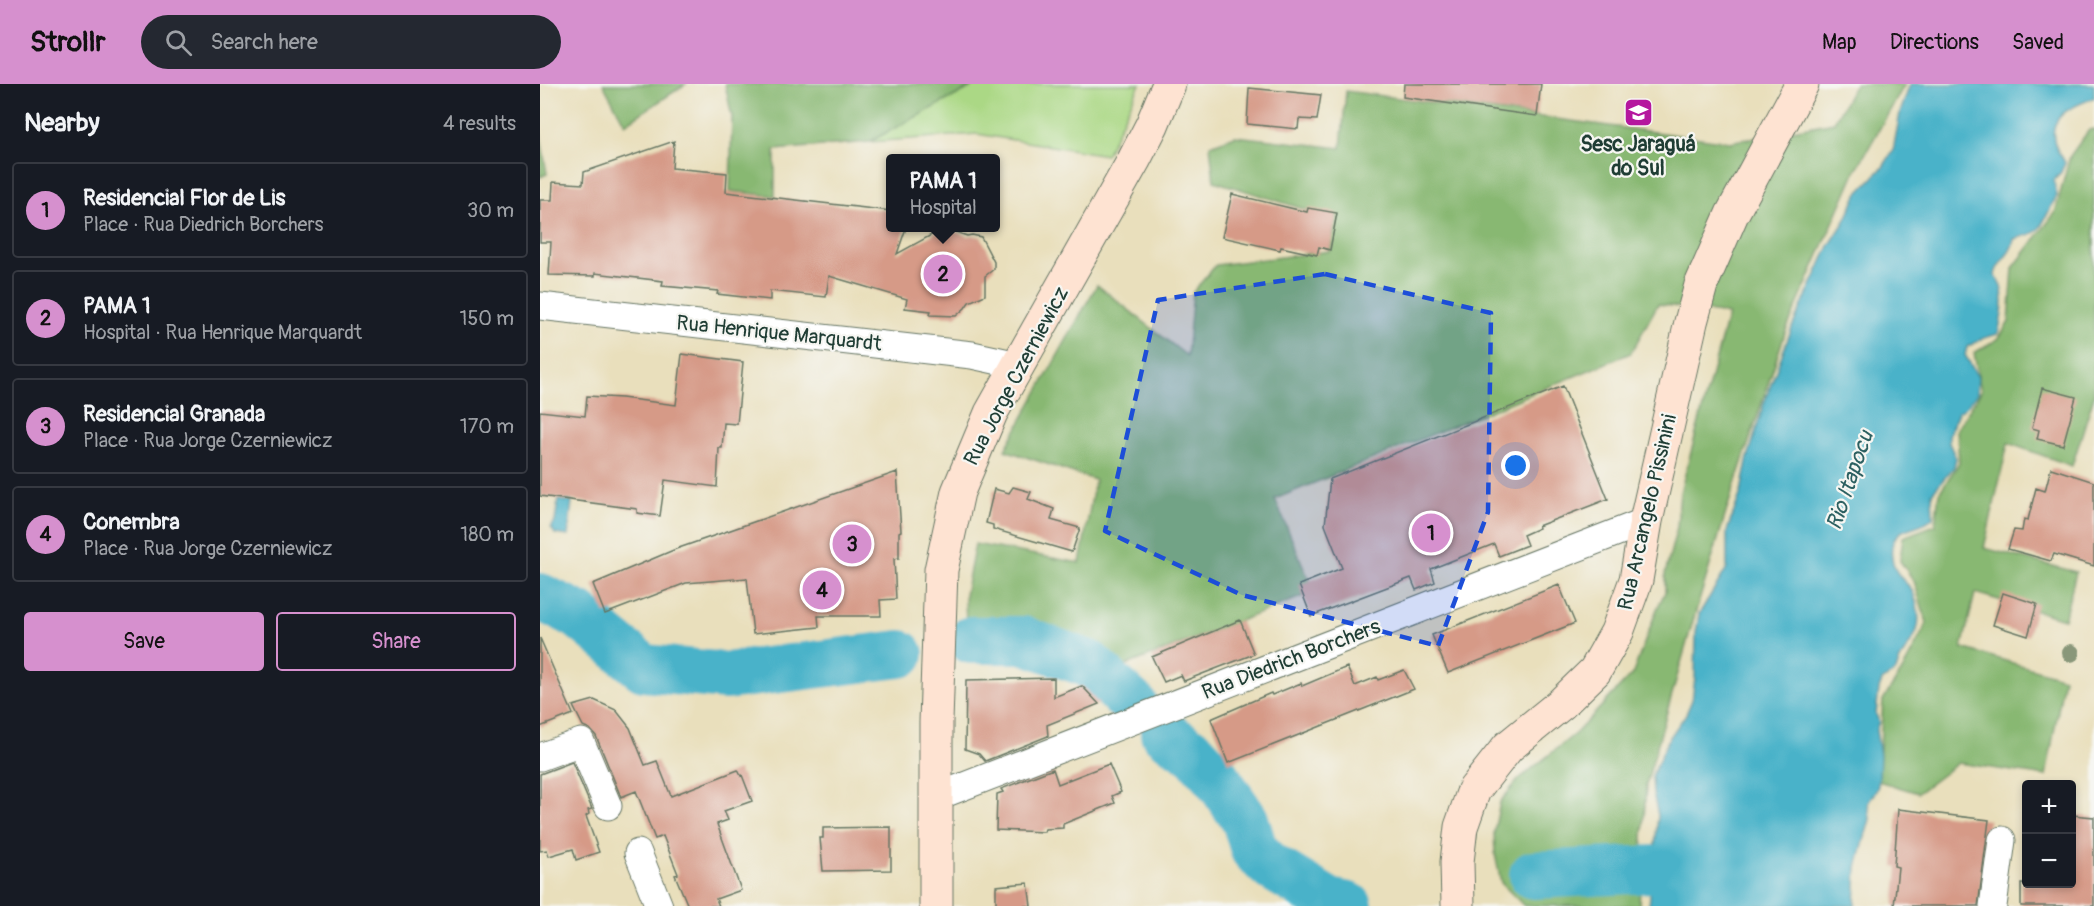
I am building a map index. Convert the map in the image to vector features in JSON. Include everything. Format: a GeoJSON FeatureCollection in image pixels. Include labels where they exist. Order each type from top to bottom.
{"type":"FeatureCollection","features":[{"type":"Feature","properties":{"kind":"main road","name":"Rua Jorge Czerniewicz"},"geometry":{"type":"LineString","coordinates":[[936,906],[936,722],[941,570],[958,492],[978,443],[1018,365],[1134,160],[1169,84]]}},
{"type":"Feature","properties":{"kind":"main road","name":"Rua Arcangelo Pissinini"},"geometry":{"type":"LineString","coordinates":[[1458,906],[1457,862],[1461,827],[1474,790],[1508,747],[1561,704],[1595,670],[1617,632],[1636,580],[1646,520],[1690,322],[1701,285],[1732,214],[1802,84]]}},
{"type":"Feature","properties":{"kind":"street","name":"Rua Henrique Marquardt"},"geometry":{"type":"LineString","coordinates":[[540,306],[972,355],[1018,365]]}},
{"type":"Feature","properties":{"kind":"street","name":"Rua Diedrich Borchers"},"geometry":{"type":"LineString","coordinates":[[936,797],[1646,520]]}},
{"type":"Feature","properties":{"kind":"street"},"geometry":{"type":"LineString","coordinates":[[540,757],[581,742],[608,806]]}},
{"type":"Feature","properties":{"kind":"street"},"geometry":{"type":"LineString","coordinates":[[1993,906],[2002,840]]}},
{"type":"Feature","properties":{"kind":"street"},"geometry":{"type":"LineString","coordinates":[[638,853],[659,906]]}},
{"type":"Feature","properties":{"kind":"highlighted area"},"geometry":{"type":"Polygon","coordinates":[[[1325,274],[1491,313],[1488,512],[1438,646],[1242,595],[1105,531],[1158,300],[1325,274]]]}},
{"type":"Feature","properties":{"kind":"green space"},"geometry":{"type":"Polygon","coordinates":[[[603,84],[686,84],[625,124],[603,84]]]}},
{"type":"Feature","properties":{"kind":"green space"},"geometry":{"type":"Polygon","coordinates":[[[725,84],[977,84],[869,142],[775,150],[775,196],[730,191],[732,117],[725,84]]]}},
{"type":"Feature","properties":{"kind":"green space"},"geometry":{"type":"Polygon","coordinates":[[[977,84],[1140,84],[1106,155],[977,134],[869,142],[977,84]]]}},
{"type":"Feature","properties":{"kind":"green space"},"geometry":{"type":"Polygon","coordinates":[[[1855,84],[1905,84],[1855,172],[1785,333],[1732,493],[1646,785],[1639,906],[1524,906],[1501,883],[1495,854],[1494,832],[1500,802],[1519,779],[1576,733],[1633,673],[1665,592],[1665,574],[1677,527],[1680,493],[1728,314],[1658,304],[1631,353],[1275,499],[1314,592],[1119,668],[1131,699],[1103,708],[1083,684],[1037,657],[967,658],[965,595],[975,544],[1080,563],[1095,480],[1005,450],[1097,285],[1187,356],[1193,292],[1216,265],[1330,251],[1337,216],[1310,211],[1214,181],[1210,145],[1235,136],[1341,148],[1346,91],[1730,142],[1834,122],[1855,84]]]}},
{"type":"Feature","properties":{"kind":"green space"},"geometry":{"type":"Polygon","coordinates":[[[2094,129],[2094,396],[2072,466],[2008,443],[1984,548],[2076,572],[2064,619],[1975,593],[1962,648],[2064,678],[2046,776],[1958,763],[1918,793],[1878,781],[1883,700],[1902,671],[1927,623],[1914,581],[1900,561],[1903,537],[1935,525],[1939,493],[1959,463],[1957,429],[1981,391],[1974,353],[1998,339],[2009,322],[2013,268],[2055,213],[2070,156],[2089,130],[2094,129]]]}},
{"type":"Feature","properties":{"kind":"green space"},"geometry":{"type":"Polygon","coordinates":[[[540,132],[547,174],[540,177],[540,132]]]}},
{"type":"Feature","properties":{"kind":"water","name":"Rio Itapocu"},"geometry":{"type":"Polygon","coordinates":[[[1910,84],[2094,84],[2094,98],[2076,105],[2057,121],[2053,137],[2065,163],[2054,180],[2057,196],[2037,231],[2014,239],[2013,245],[1996,270],[1995,275],[2002,288],[2003,296],[1998,334],[1981,339],[1967,347],[1965,355],[1978,377],[1977,394],[1966,407],[1958,412],[1949,435],[1949,443],[1956,458],[1954,467],[1932,493],[1933,517],[1924,524],[1897,535],[1892,544],[1892,558],[1895,567],[1915,598],[1919,621],[1915,636],[1902,656],[1896,671],[1882,681],[1879,689],[1876,714],[1879,722],[1876,730],[1880,755],[1879,780],[1877,789],[1868,803],[1870,819],[1857,867],[1855,906],[1649,906],[1658,815],[1652,776],[1668,740],[1686,714],[1692,700],[1699,614],[1727,568],[1727,531],[1741,492],[1747,461],[1764,403],[1793,325],[1829,246],[1845,221],[1858,193],[1883,167],[1893,151],[1900,113],[1910,84]]]}},
{"type":"Feature","properties":{"kind":"water"},"geometry":{"type":"Polygon","coordinates":[[[558,500],[572,502],[568,536],[555,534],[551,527],[555,522],[558,500]]]}},
{"type":"Feature","properties":{"kind":"building"},"geometry":{"type":"Polygon","coordinates":[[[1404,84],[1541,84],[1537,116],[1403,97],[1404,84]]]}},
{"type":"Feature","properties":{"kind":"building"},"geometry":{"type":"Polygon","coordinates":[[[1249,88],[1321,95],[1317,120],[1299,119],[1298,129],[1247,124],[1249,88]]]}},
{"type":"Feature","properties":{"kind":"building"},"geometry":{"type":"Polygon","coordinates":[[[674,141],[672,168],[727,173],[726,192],[886,210],[886,232],[905,232],[897,254],[937,232],[956,232],[981,237],[994,262],[994,269],[985,276],[985,295],[969,302],[956,316],[930,315],[931,311],[905,308],[907,299],[829,276],[826,297],[770,291],[770,300],[717,294],[718,291],[662,286],[663,281],[595,273],[595,276],[549,275],[551,242],[540,242],[540,200],[552,200],[553,182],[583,184],[584,172],[674,141]]]}},
{"type":"Feature","properties":{"kind":"building"},"geometry":{"type":"Polygon","coordinates":[[[1232,194],[1307,212],[1308,208],[1337,213],[1330,250],[1319,247],[1317,255],[1281,247],[1280,250],[1222,237],[1232,194]]]}},
{"type":"Feature","properties":{"kind":"building"},"geometry":{"type":"Polygon","coordinates":[[[682,354],[743,362],[737,424],[724,423],[722,448],[719,448],[717,487],[665,480],[660,516],[637,513],[637,509],[540,496],[540,411],[585,416],[587,396],[676,405],[682,354]]]}},
{"type":"Feature","properties":{"kind":"building"},"geometry":{"type":"Polygon","coordinates":[[[1563,386],[1608,499],[1538,526],[1539,528],[1523,535],[1527,545],[1499,556],[1494,544],[1431,569],[1435,582],[1416,590],[1411,578],[1311,616],[1299,585],[1342,568],[1325,525],[1330,479],[1563,386]]]}},
{"type":"Feature","properties":{"kind":"building"},"geometry":{"type":"Polygon","coordinates":[[[2042,388],[2076,397],[2063,445],[2037,439],[2039,430],[2032,428],[2042,388]]]}},
{"type":"Feature","properties":{"kind":"building"},"geometry":{"type":"Polygon","coordinates":[[[2051,468],[2094,482],[2094,566],[2054,554],[2051,561],[2008,549],[2014,530],[2022,531],[2024,519],[2028,520],[2036,488],[2045,491],[2051,468]]]}},
{"type":"Feature","properties":{"kind":"building"},"geometry":{"type":"Polygon","coordinates":[[[897,472],[901,531],[899,532],[899,558],[894,559],[896,599],[880,600],[881,616],[818,616],[819,627],[753,634],[747,578],[686,583],[605,614],[593,584],[676,549],[897,472]]]}},
{"type":"Feature","properties":{"kind":"building"},"geometry":{"type":"Polygon","coordinates":[[[1013,487],[1031,492],[1028,499],[1054,509],[1051,520],[1080,528],[1072,552],[993,529],[993,525],[986,523],[994,489],[1009,493],[1013,487]]]}},
{"type":"Feature","properties":{"kind":"building"},"geometry":{"type":"Polygon","coordinates":[[[1559,585],[1575,623],[1448,673],[1432,635],[1559,585]]]}},
{"type":"Feature","properties":{"kind":"building"},"geometry":{"type":"Polygon","coordinates":[[[2003,593],[2037,604],[2028,636],[1993,625],[2003,593]]]}},
{"type":"Feature","properties":{"kind":"building"},"geometry":{"type":"Polygon","coordinates":[[[1240,620],[1254,654],[1184,681],[1181,675],[1164,682],[1152,657],[1240,620]]]}},
{"type":"Feature","properties":{"kind":"building"},"geometry":{"type":"Polygon","coordinates":[[[540,638],[573,714],[540,727],[540,638]]]}},
{"type":"Feature","properties":{"kind":"building"},"geometry":{"type":"Polygon","coordinates":[[[1347,667],[1355,686],[1404,670],[1414,689],[1228,763],[1211,719],[1271,693],[1272,695],[1301,683],[1302,686],[1347,667]]]}},
{"type":"Feature","properties":{"kind":"building"},"geometry":{"type":"Polygon","coordinates":[[[1054,678],[1054,697],[1082,686],[1099,704],[1047,725],[1048,736],[985,761],[979,754],[965,749],[966,680],[1054,678]]]}},
{"type":"Feature","properties":{"kind":"building"},"geometry":{"type":"Polygon","coordinates":[[[594,700],[616,710],[630,728],[645,765],[657,761],[671,796],[738,770],[742,775],[752,801],[724,811],[728,820],[717,824],[741,890],[716,899],[719,906],[688,906],[675,875],[678,874],[663,836],[655,839],[636,791],[621,797],[596,736],[590,729],[583,726],[573,706],[594,700]]]}},
{"type":"Feature","properties":{"kind":"building"},"geometry":{"type":"Polygon","coordinates":[[[572,762],[592,809],[588,810],[589,814],[586,816],[599,852],[576,860],[573,849],[549,856],[547,850],[540,851],[540,774],[572,762]]]}},
{"type":"Feature","properties":{"kind":"building"},"geometry":{"type":"Polygon","coordinates":[[[1109,764],[1121,792],[1112,796],[1115,803],[1063,824],[1063,828],[1045,829],[1044,832],[996,830],[997,794],[1003,792],[1001,789],[1053,769],[1058,784],[1109,764]]]}},
{"type":"Feature","properties":{"kind":"building"},"geometry":{"type":"Polygon","coordinates":[[[1898,809],[1989,820],[1978,906],[1894,906],[1898,867],[1894,866],[1898,809]]]}},
{"type":"Feature","properties":{"kind":"building"},"geometry":{"type":"Polygon","coordinates":[[[2076,815],[2094,817],[2094,906],[2021,906],[2021,884],[2022,888],[2076,888],[2076,815]]]}},
{"type":"Feature","properties":{"kind":"building"},"geometry":{"type":"Polygon","coordinates":[[[891,827],[891,870],[823,871],[820,838],[823,838],[823,828],[891,827]]]}},
{"type":"Feature","properties":{"kind":"building"},"geometry":{"type":"Polygon","coordinates":[[[1028,883],[1031,906],[996,906],[996,886],[1028,883]]]}},
{"type":"Feature","properties":{"kind":"waterway"},"geometry":{"type":"LineString","coordinates":[[540,597],[578,615],[644,668],[726,676],[900,654]]}},
{"type":"Feature","properties":{"kind":"waterway"},"geometry":{"type":"LineString","coordinates":[[971,640],[1023,640],[1089,664],[1134,705]]}},
{"type":"Feature","properties":{"kind":"waterway"},"geometry":{"type":"LineString","coordinates":[[1164,733],[1194,753],[1216,777],[1245,820],[1254,850],[1270,866],[1330,902],[1349,906]]}},
{"type":"Feature","properties":{"kind":"waterway"},"geometry":{"type":"LineString","coordinates":[[1533,875],[1653,869]]}},
{"type":"Feature","properties":{"kind":"place","name":"Sesc Jaraguá do Sul"},"geometry":{"type":"Point","coordinates":[1638,113]}},
{"type":"Feature","properties":{"kind":"place","name":"PAMA 1"},"geometry":{"type":"Point","coordinates":[943,274]}},
{"type":"Feature","properties":{"kind":"place","name":"Residencial Flor de Lis"},"geometry":{"type":"Point","coordinates":[1431,533]}},
{"type":"Feature","properties":{"kind":"place","name":"Residencial Granada"},"geometry":{"type":"Point","coordinates":[852,544]}},
{"type":"Feature","properties":{"kind":"place","name":"Conembra"},"geometry":{"type":"Point","coordinates":[822,590]}}]}
